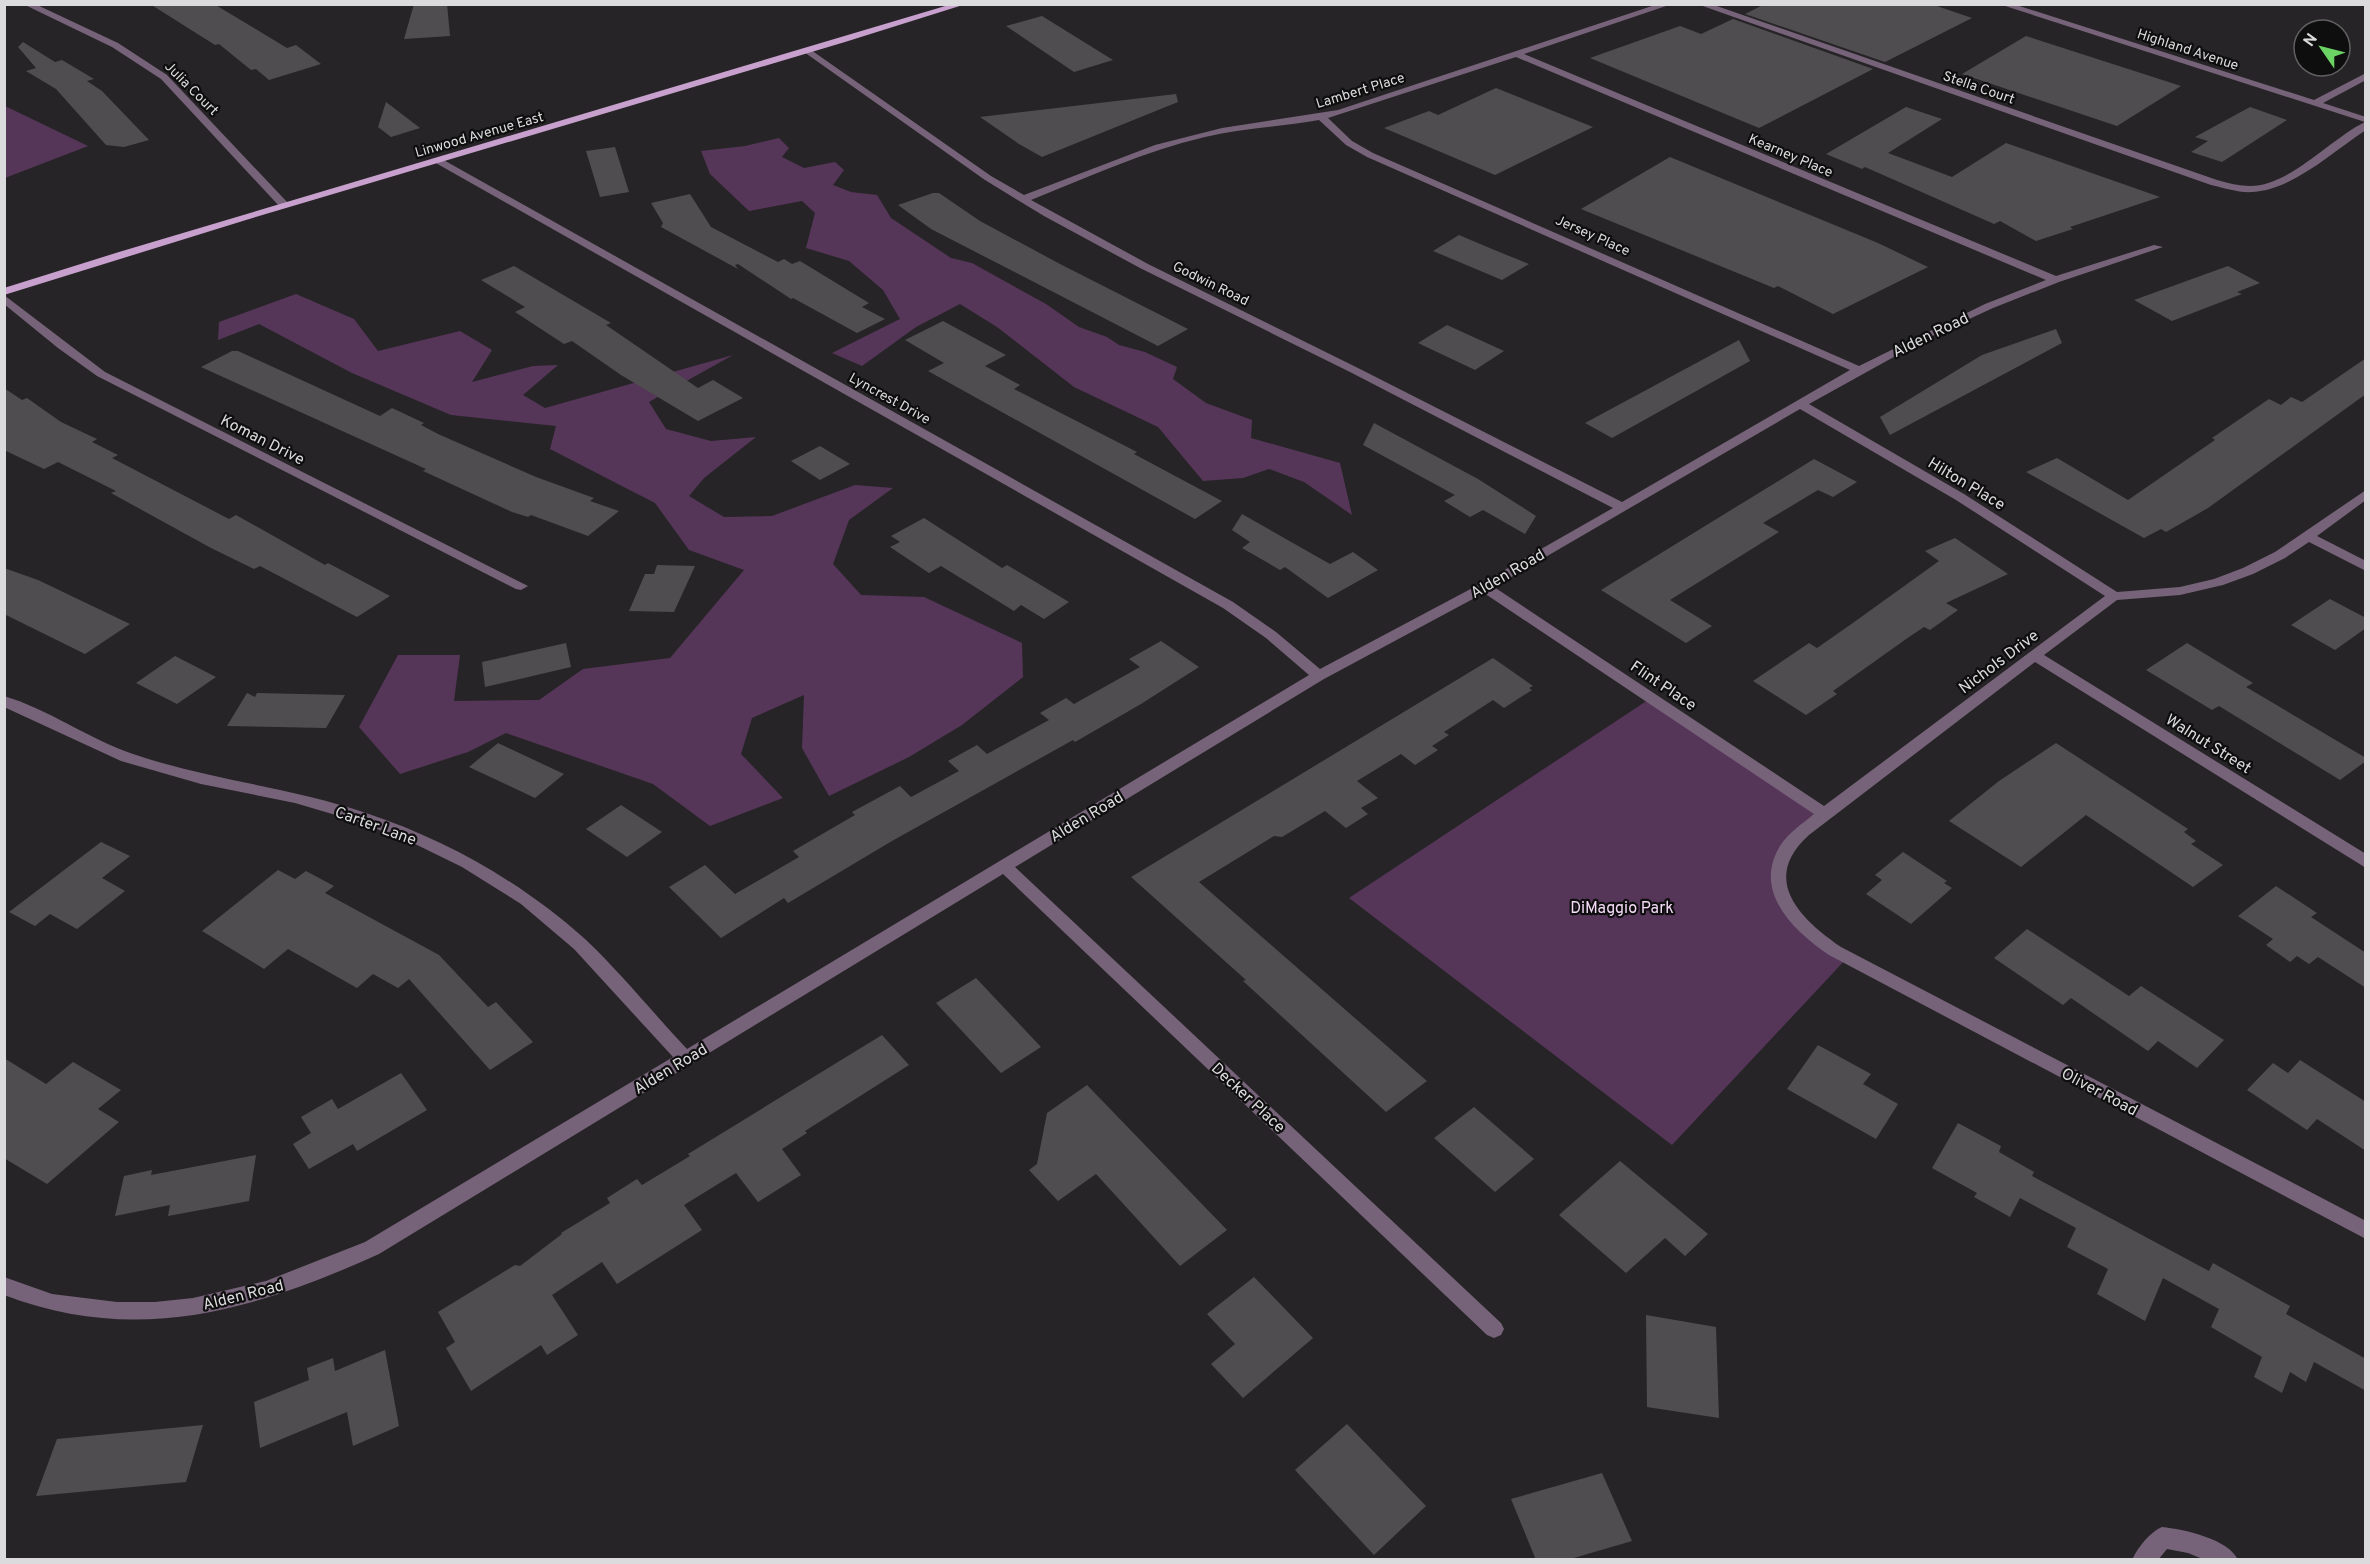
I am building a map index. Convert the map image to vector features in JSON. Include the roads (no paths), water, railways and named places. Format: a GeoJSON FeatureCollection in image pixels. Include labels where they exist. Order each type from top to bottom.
{"type":"FeatureCollection","features":[{"type":"Feature","properties":{"kind":"main road","name":"Linwood Avenue East"},"geometry":{"type":"LineString","coordinates":[[4,292],[284,205],[808,52],[962,4]]}},
{"type":"Feature","properties":{"kind":"street","name":"Julia Court"},"geometry":{"type":"LineString","coordinates":[[27,4],[115,45],[164,76],[284,205]]}},
{"type":"Feature","properties":{"kind":"street","name":"Lambert Place"},"geometry":{"type":"LineString","coordinates":[[1024,199],[1173,142],[1239,128],[1322,117],[1668,4]]}},
{"type":"Feature","properties":{"kind":"street","name":"Stella Court"},"geometry":{"type":"LineString","coordinates":[[1701,4],[2204,179],[2250,189],[2276,184],[2366,125]]}},
{"type":"Feature","properties":{"kind":"street","name":"Highland Avenue"},"geometry":{"type":"LineString","coordinates":[[2003,4],[2366,120]]}},
{"type":"Feature","properties":{"kind":"street","name":"Godwin Road"},"geometry":{"type":"LineString","coordinates":[[808,52],[988,178],[1024,199],[1144,266],[1354,370],[1621,507]]}},
{"type":"Feature","properties":{"kind":"street","name":"Kearney Place"},"geometry":{"type":"LineString","coordinates":[[1516,54],[2055,280]]}},
{"type":"Feature","properties":{"kind":"street"},"geometry":{"type":"LineString","coordinates":[[2314,104],[2366,76]]}},
{"type":"Feature","properties":{"kind":"street","name":"Jersey Place"},"geometry":{"type":"LineString","coordinates":[[1322,117],[1349,143],[1370,155],[1859,369]]}},
{"type":"Feature","properties":{"kind":"street","name":"Lyncrest Drive"},"geometry":{"type":"LineString","coordinates":[[437,160],[1228,605],[1271,635],[1319,676]]}},
{"type":"Feature","properties":{"kind":"street","name":"Alden Road"},"geometry":{"type":"LineString","coordinates":[[4,1286],[45,1301],[109,1311],[181,1309],[261,1293],[322,1272],[372,1248],[1319,676],[1485,586],[1859,369],[1989,306],[2055,280],[2157,247]]}},
{"type":"Feature","properties":{"kind":"street","name":"Koman Drive"},"geometry":{"type":"LineString","coordinates":[[4,298],[62,346],[101,374],[148,400],[521,586]]}},
{"type":"Feature","properties":{"kind":"street","name":"Hilton Place"},"geometry":{"type":"LineString","coordinates":[[1800,404],[1960,497],[2114,596]]}},
{"type":"Feature","properties":{"kind":"street"},"geometry":{"type":"LineString","coordinates":[[2114,596],[2180,591],[2218,582],[2280,555],[2366,494]]}},
{"type":"Feature","properties":{"kind":"street"},"geometry":{"type":"LineString","coordinates":[[2308,536],[2366,567]]}},
{"type":"Feature","properties":{"kind":"street","name":"Flint Place"},"geometry":{"type":"LineString","coordinates":[[1485,586],[1824,814]]}},
{"type":"Feature","properties":{"kind":"street","name":"Nichols Drive"},"geometry":{"type":"LineString","coordinates":[[1835,951],[1811,936],[1791,914],[1779,890],[1778,868],[1786,849],[1824,814],[2114,596]]}},
{"type":"Feature","properties":{"kind":"street","name":"Walnut Street"},"geometry":{"type":"LineString","coordinates":[[2034,656],[2366,862]]}},
{"type":"Feature","properties":{"kind":"street","name":"Carter Lane"},"geometry":{"type":"LineString","coordinates":[[4,701],[126,757],[201,779],[295,798],[361,817],[416,838],[468,863],[527,900],[579,945],[685,1059]]}},
{"type":"Feature","properties":{"kind":"street","name":"Decker Place"},"geometry":{"type":"LineString","coordinates":[[1004,866],[1494,1329]]}},
{"type":"Feature","properties":{"kind":"street","name":"Oliver Road"},"geometry":{"type":"LineString","coordinates":[[1835,951],[2366,1231]]}},
{"type":"Feature","properties":{"kind":"street"},"geometry":{"type":"LineString","coordinates":[[2144,1560],[2162,1538],[2181,1539],[2212,1550],[2227,1560]]}},
{"type":"Feature","properties":{"kind":"park label","name":"DiMaggio Park"},"geometry":{"type":"Point","coordinates":[1622,907]}}]}
